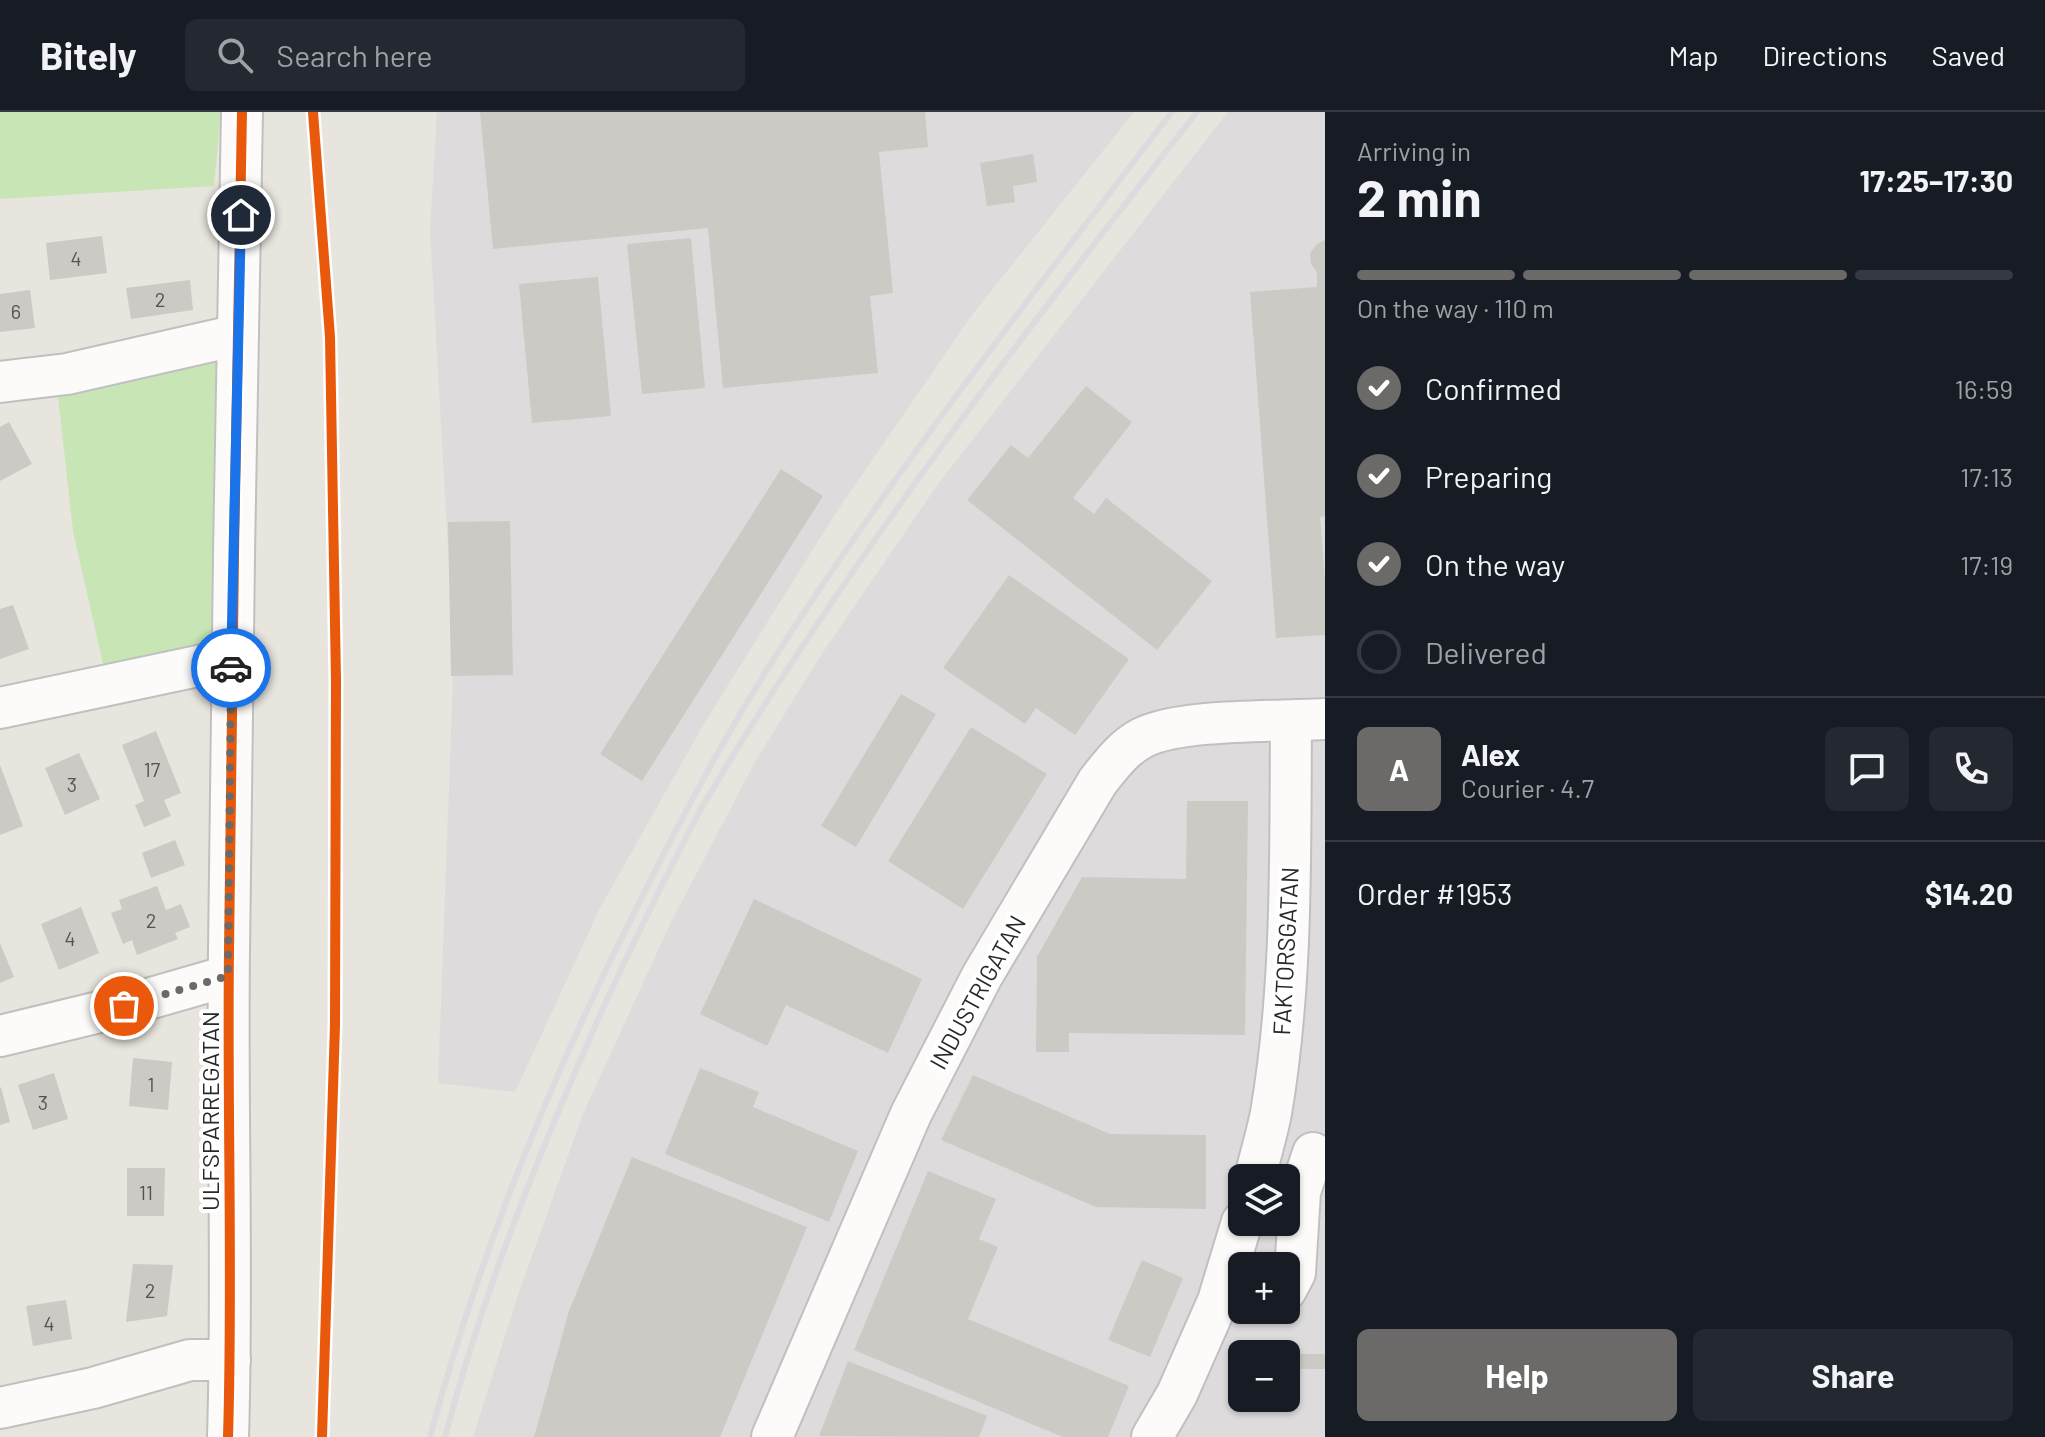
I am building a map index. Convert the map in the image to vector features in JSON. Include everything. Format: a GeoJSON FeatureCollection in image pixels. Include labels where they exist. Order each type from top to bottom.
{"type":"FeatureCollection","features":[{"type":"Feature","properties":{"kind":"street","name":"ULFSPARREGATAN"},"geometry":{"type":"LineString","coordinates":[[228,1437],[231,659],[242,112]]}},
{"type":"Feature","properties":{"kind":"street"},"geometry":{"type":"LineString","coordinates":[[0,382],[67,374],[238,335]]}},
{"type":"Feature","properties":{"kind":"street"},"geometry":{"type":"LineString","coordinates":[[0,708],[231,659]]}},
{"type":"Feature","properties":{"kind":"street","name":"FAKTORSGATAN"},"geometry":{"type":"LineString","coordinates":[[1259,1162],[1270,1115],[1282,1035],[1289,899],[1308,720]]}},
{"type":"Feature","properties":{"kind":"street","name":"INDUSTRIGATAN"},"geometry":{"type":"LineString","coordinates":[[772,1437],[911,1114],[982,976],[1098,781],[1121,753],[1144,737],[1194,725],[1308,720]]}},
{"type":"Feature","properties":{"kind":"street"},"geometry":{"type":"LineString","coordinates":[[0,1036],[124,1006],[228,976]]}},
{"type":"Feature","properties":{"kind":"street"},"geometry":{"type":"LineString","coordinates":[[1259,1162],[1319,1153]]}},
{"type":"Feature","properties":{"kind":"street"},"geometry":{"type":"LineString","coordinates":[[1296,1252],[1300,1192],[1319,1153]]}},
{"type":"Feature","properties":{"kind":"street"},"geometry":{"type":"LineString","coordinates":[[1152,1437],[1228,1307]]}},
{"type":"Feature","properties":{"kind":"street"},"geometry":{"type":"LineString","coordinates":[[0,1408],[93,1388],[190,1360],[230,1360]]}},
{"type":"Feature","properties":{"kind":"shaded area"},"geometry":{"type":"Polygon","coordinates":[[[437,112],[1134,112],[972,315],[835,514],[705,722],[600,908],[515,1092],[438,1083],[454,653],[430,230],[437,112]]]}},
{"type":"Feature","properties":{"kind":"shaded area"},"geometry":{"type":"Polygon","coordinates":[[[1228,112],[1325,112],[1325,1437],[473,1437],[519,1292],[583,1114],[671,922],[755,762],[819,658],[938,484],[1228,112]]]}},
{"type":"Feature","properties":{"kind":"green space"},"geometry":{"type":"Polygon","coordinates":[[[0,112],[221,112],[214,186],[0,199],[0,112]]]}},
{"type":"Feature","properties":{"kind":"green space"},"geometry":{"type":"Polygon","coordinates":[[[220,359],[218,652],[105,673],[73,531],[57,387],[220,359]]]}},
{"type":"Feature","properties":{"kind":"building"},"geometry":{"type":"Polygon","coordinates":[[[480,112],[925,112],[928,147],[879,152],[893,293],[870,296],[878,373],[723,388],[708,228],[493,249],[480,112]]]}},
{"type":"Feature","properties":{"kind":"building"},"geometry":{"type":"Polygon","coordinates":[[[1033,154],[1037,182],[1013,186],[1015,202],[987,206],[980,163],[1033,154]]]}},
{"type":"Feature","properties":{"kind":"building"},"geometry":{"type":"Polygon","coordinates":[[[102,236],[107,273],[50,280],[46,243],[102,236]]]}},
{"type":"Feature","properties":{"kind":"building"},"geometry":{"type":"Polygon","coordinates":[[[691,238],[705,388],[642,394],[627,244],[691,238]]]}},
{"type":"Feature","properties":{"kind":"building"},"geometry":{"type":"Polygon","coordinates":[[[1325,240],[1325,516],[1320,517],[1325,635],[1276,638],[1250,292],[1317,287],[1317,272],[1311,264],[1310,253],[1325,240]]]}},
{"type":"Feature","properties":{"kind":"building"},"geometry":{"type":"Polygon","coordinates":[[[598,277],[611,416],[532,423],[519,284],[598,277]]]}},
{"type":"Feature","properties":{"kind":"building"},"geometry":{"type":"Polygon","coordinates":[[[190,280],[193,310],[131,319],[126,288],[190,280]]]}},
{"type":"Feature","properties":{"kind":"building"},"geometry":{"type":"Polygon","coordinates":[[[30,290],[35,328],[0,332],[0,294],[30,290]]]}},
{"type":"Feature","properties":{"kind":"building"},"geometry":{"type":"Polygon","coordinates":[[[1086,386],[1132,422],[1073,498],[1094,514],[1106,498],[1212,581],[1157,650],[967,500],[1011,445],[1028,458],[1086,386]]]}},
{"type":"Feature","properties":{"kind":"building"},"geometry":{"type":"Polygon","coordinates":[[[9,422],[32,464],[0,481],[0,427],[9,422]]]}},
{"type":"Feature","properties":{"kind":"building"},"geometry":{"type":"Polygon","coordinates":[[[781,469],[823,496],[642,781],[600,754],[781,469]]]}},
{"type":"Feature","properties":{"kind":"building"},"geometry":{"type":"Polygon","coordinates":[[[510,521],[513,675],[451,676],[448,522],[510,521]]]}},
{"type":"Feature","properties":{"kind":"building"},"geometry":{"type":"Polygon","coordinates":[[[1009,575],[1129,659],[1075,735],[1036,708],[1025,724],[943,668],[1009,575]]]}},
{"type":"Feature","properties":{"kind":"building"},"geometry":{"type":"Polygon","coordinates":[[[13,605],[29,649],[0,659],[0,609],[13,605]]]}},
{"type":"Feature","properties":{"kind":"building"},"geometry":{"type":"Polygon","coordinates":[[[901,694],[936,714],[856,847],[821,826],[901,694]]]}},
{"type":"Feature","properties":{"kind":"building"},"geometry":{"type":"Polygon","coordinates":[[[971,727],[1047,774],[963,909],[888,861],[971,727]]]}},
{"type":"Feature","properties":{"kind":"building"},"geometry":{"type":"Polygon","coordinates":[[[156,731],[181,793],[164,800],[171,816],[144,827],[135,805],[144,801],[122,745],[156,731]]]}},
{"type":"Feature","properties":{"kind":"building"},"geometry":{"type":"Polygon","coordinates":[[[79,753],[100,799],[65,815],[45,768],[79,753]]]}},
{"type":"Feature","properties":{"kind":"building"},"geometry":{"type":"Polygon","coordinates":[[[0,765],[23,826],[0,835],[0,765]]]}},
{"type":"Feature","properties":{"kind":"building"},"geometry":{"type":"Polygon","coordinates":[[[1187,801],[1248,801],[1245,1035],[1069,1033],[1069,1052],[1036,1052],[1037,957],[1082,877],[1186,879],[1187,801]]]}},
{"type":"Feature","properties":{"kind":"building"},"geometry":{"type":"Polygon","coordinates":[[[175,840],[185,865],[151,878],[142,853],[175,840]]]}},
{"type":"Feature","properties":{"kind":"building"},"geometry":{"type":"Polygon","coordinates":[[[157,886],[166,910],[181,904],[190,927],[175,933],[178,939],[137,955],[132,940],[123,944],[111,913],[122,909],[119,900],[157,886]]]}},
{"type":"Feature","properties":{"kind":"building"},"geometry":{"type":"Polygon","coordinates":[[[754,899],[922,979],[888,1053],[786,1005],[767,1046],[700,1014],[754,899]]]}},
{"type":"Feature","properties":{"kind":"building"},"geometry":{"type":"Polygon","coordinates":[[[81,907],[99,953],[59,970],[41,924],[81,907]]]}},
{"type":"Feature","properties":{"kind":"building"},"geometry":{"type":"Polygon","coordinates":[[[0,943],[14,977],[0,983],[0,943]]]}},
{"type":"Feature","properties":{"kind":"building"},"geometry":{"type":"Polygon","coordinates":[[[133,1058],[172,1062],[168,1110],[129,1106],[133,1058]]]}},
{"type":"Feature","properties":{"kind":"building"},"geometry":{"type":"Polygon","coordinates":[[[700,1068],[759,1092],[753,1107],[858,1151],[829,1222],[665,1154],[700,1068]]]}},
{"type":"Feature","properties":{"kind":"building"},"geometry":{"type":"Polygon","coordinates":[[[54,1073],[68,1119],[33,1130],[18,1085],[54,1073]]]}},
{"type":"Feature","properties":{"kind":"building"},"geometry":{"type":"Polygon","coordinates":[[[973,1075],[1110,1134],[1206,1135],[1206,1209],[1096,1207],[941,1140],[973,1075]]]}},
{"type":"Feature","properties":{"kind":"building"},"geometry":{"type":"Polygon","coordinates":[[[0,1088],[10,1122],[0,1125],[0,1088]]]}},
{"type":"Feature","properties":{"kind":"building"},"geometry":{"type":"Polygon","coordinates":[[[632,1157],[807,1227],[720,1437],[534,1437],[569,1311],[632,1157]]]}},
{"type":"Feature","properties":{"kind":"building"},"geometry":{"type":"Polygon","coordinates":[[[127,1168],[165,1168],[164,1216],[127,1216],[127,1168]]]}},
{"type":"Feature","properties":{"kind":"building"},"geometry":{"type":"Polygon","coordinates":[[[928,1171],[996,1199],[979,1239],[998,1247],[968,1319],[1129,1386],[1108,1437],[1063,1437],[854,1350],[928,1171]]]}},
{"type":"Feature","properties":{"kind":"building"},"geometry":{"type":"Polygon","coordinates":[[[1142,1260],[1183,1278],[1150,1357],[1108,1340],[1142,1260]]]}},
{"type":"Feature","properties":{"kind":"building"},"geometry":{"type":"Polygon","coordinates":[[[133,1264],[173,1265],[167,1316],[126,1322],[133,1264]]]}},
{"type":"Feature","properties":{"kind":"building"},"geometry":{"type":"Polygon","coordinates":[[[66,1300],[72,1339],[33,1346],[26,1306],[66,1300]]]}},
{"type":"Feature","properties":{"kind":"building"},"geometry":{"type":"Polygon","coordinates":[[[1300,1354],[1325,1354],[1325,1369],[1300,1369],[1300,1354]]]}},
{"type":"Feature","properties":{"kind":"building"},"geometry":{"type":"Polygon","coordinates":[[[848,1361],[987,1416],[979,1437],[819,1436],[848,1361]]]}},
{"type":"Feature","properties":{"kind":"railway"},"geometry":{"type":"LineString","coordinates":[[430,1437],[472,1299],[521,1163],[608,965],[707,772],[782,646],[875,509],[972,375],[1172,112]]}},
{"type":"Feature","properties":{"kind":"railway"},"geometry":{"type":"LineString","coordinates":[[445,1437],[492,1285],[548,1136],[616,980],[701,809],[757,717],[875,539],[1001,366],[1197,112]]}},
{"type":"Feature","properties":{"kind":"cycle path"},"geometry":{"type":"LineString","coordinates":[[228,1437],[230,846],[242,112]]}},
{"type":"Feature","properties":{"kind":"cycle path"},"geometry":{"type":"LineString","coordinates":[[313,112],[330,337],[336,681],[335,1025],[322,1437]]}},
{"type":"Feature","properties":{"kind":"way so far"},"geometry":{"type":"LineString","coordinates":[[124,1006],[228,976],[231,668]]}},
{"type":"Feature","properties":{"kind":"route"},"geometry":{"type":"LineString","coordinates":[[231,668],[241,215]]}}]}
